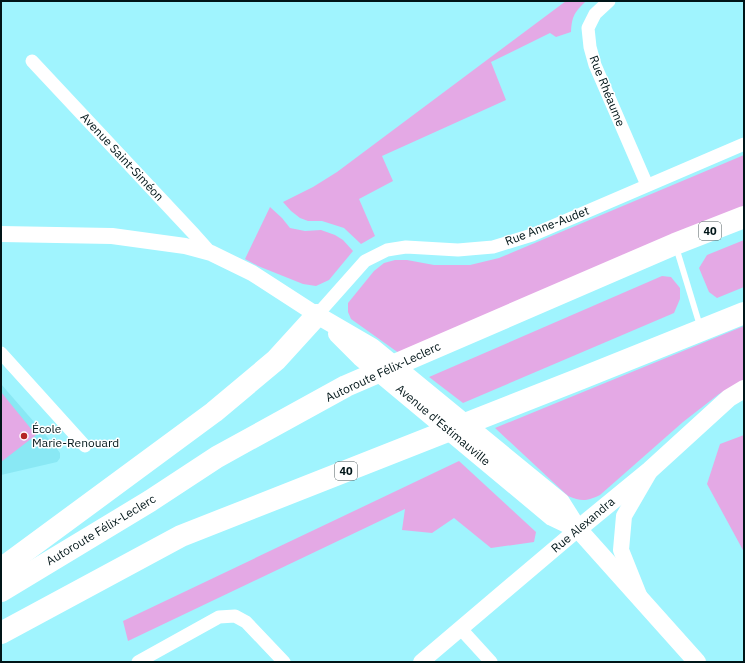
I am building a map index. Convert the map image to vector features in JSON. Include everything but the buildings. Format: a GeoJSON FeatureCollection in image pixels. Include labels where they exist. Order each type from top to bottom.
{"type":"FeatureCollection","features":[{"type":"Feature","properties":{"kind":"highway","name":"Autoroute Félix-Leclerc"},"geometry":{"type":"LineString","coordinates":[[1,591],[150,501],[217,457],[346,386],[676,244],[744,217]]}},
{"type":"Feature","properties":{"kind":"highway","name":"40"},"geometry":{"type":"LineString","coordinates":[[1,633],[181,536],[744,313]]}},
{"type":"Feature","properties":{"kind":"highway"},"geometry":{"type":"LineString","coordinates":[[1,570],[214,412],[276,360],[318,315]]}},
{"type":"Feature","properties":{"kind":"main road","name":"Avenue d'Estimauville"},"geometry":{"type":"LineString","coordinates":[[318,315],[366,352],[500,463],[560,502],[578,529],[697,662]]}},
{"type":"Feature","properties":{"kind":"main road","name":"Rue Alexandra"},"geometry":{"type":"LineString","coordinates":[[578,529],[650,470],[729,398],[744,389]]}},
{"type":"Feature","properties":{"kind":"street","name":"Rue Rhéaume"},"geometry":{"type":"LineString","coordinates":[[609,1],[595,14],[588,28],[590,47],[595,65],[647,185]]}},
{"type":"Feature","properties":{"kind":"street","name":"Avenue Saint-Siméon"},"geometry":{"type":"LineString","coordinates":[[32,61],[211,254]]}},
{"type":"Feature","properties":{"kind":"street","name":"Rue Anne-Audet"},"geometry":{"type":"LineString","coordinates":[[318,315],[365,261],[387,250],[406,247],[458,250],[493,247],[532,235],[744,144]]}},
{"type":"Feature","properties":{"kind":"street"},"geometry":{"type":"LineString","coordinates":[[1,234],[112,236],[185,246],[211,254],[252,273],[318,315]]}},
{"type":"Feature","properties":{"kind":"street"},"geometry":{"type":"LineString","coordinates":[[1,353],[85,446]]}},
{"type":"Feature","properties":{"kind":"street"},"geometry":{"type":"LineString","coordinates":[[642,600],[621,550],[624,516],[650,470]]}},
{"type":"Feature","properties":{"kind":"street","name":"Rue Alexandra"},"geometry":{"type":"LineString","coordinates":[[421,662],[578,529]]}},
{"type":"Feature","properties":{"kind":"street"},"geometry":{"type":"LineString","coordinates":[[138,662],[219,617],[234,616],[246,622],[284,662]]}},
{"type":"Feature","properties":{"kind":"street"},"geometry":{"type":"LineString","coordinates":[[460,628],[491,662]]}},
{"type":"Feature","properties":{"kind":"lane"},"geometry":{"type":"LineString","coordinates":[[676,244],[701,330]]}},
{"type":"Feature","properties":{"kind":"shaded area"},"geometry":{"type":"Polygon","coordinates":[[[566,1],[586,1],[575,14],[571,32],[556,37],[550,33],[491,62],[506,100],[382,156],[393,181],[359,199],[375,236],[361,244],[344,228],[322,221],[308,221],[300,218],[283,202],[313,187],[337,172],[566,1]]]}},
{"type":"Feature","properties":{"kind":"shaded area"},"geometry":{"type":"Polygon","coordinates":[[[744,155],[744,206],[403,356],[351,319],[348,312],[348,303],[374,271],[384,263],[395,260],[407,260],[434,265],[470,265],[499,258],[744,155]]]}},
{"type":"Feature","properties":{"kind":"shaded area"},"geometry":{"type":"Polygon","coordinates":[[[270,207],[290,228],[305,231],[321,230],[335,235],[343,240],[353,251],[329,280],[316,286],[303,284],[258,266],[245,259],[270,207]]]}},
{"type":"Feature","properties":{"kind":"shaded area"},"geometry":{"type":"Polygon","coordinates":[[[744,240],[744,287],[717,298],[709,292],[699,268],[707,255],[744,240]]]}},
{"type":"Feature","properties":{"kind":"shaded area"},"geometry":{"type":"Polygon","coordinates":[[[662,276],[671,277],[680,288],[680,299],[674,313],[463,403],[429,377],[662,276]]]}},
{"type":"Feature","properties":{"kind":"shaded area"},"geometry":{"type":"Polygon","coordinates":[[[744,326],[744,380],[719,394],[683,422],[600,495],[588,500],[581,500],[568,496],[495,428],[744,326]]]}},
{"type":"Feature","properties":{"kind":"shaded area","name":"École Marie-Renouard"},"geometry":{"type":"Polygon","coordinates":[[[1,384],[60,453],[60,458],[57,462],[1,475],[1,384]]]}},
{"type":"Feature","properties":{"kind":"shaded area"},"geometry":{"type":"Polygon","coordinates":[[[1,392],[36,435],[1,462],[1,392]]]}},
{"type":"Feature","properties":{"kind":"shaded area"},"geometry":{"type":"Polygon","coordinates":[[[744,435],[744,552],[707,484],[720,444],[744,435]]]}},
{"type":"Feature","properties":{"kind":"shaded area"},"geometry":{"type":"Polygon","coordinates":[[[459,461],[536,532],[534,542],[491,548],[454,518],[432,533],[402,530],[405,509],[128,641],[123,621],[459,461]]]}},
{"type":"Feature","properties":{"kind":"place","name":"École Marie-Renouard"},"geometry":{"type":"Point","coordinates":[24,436]}}]}
